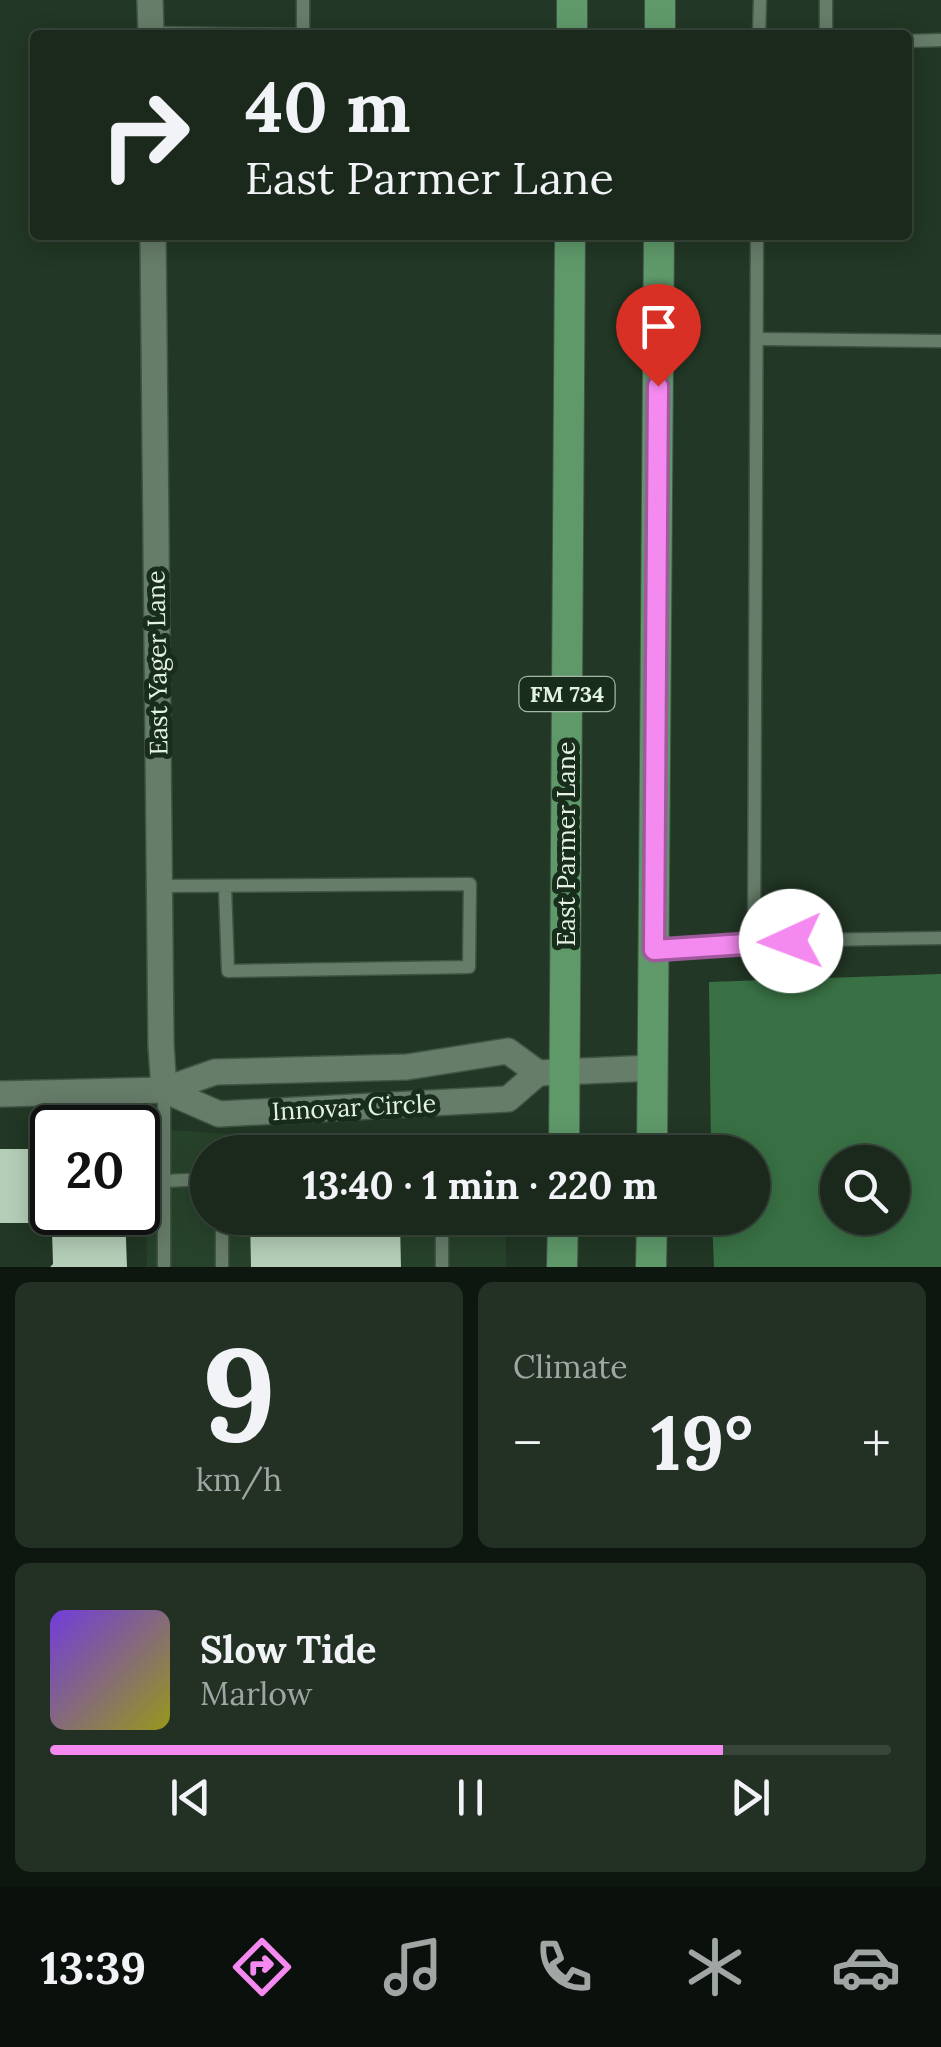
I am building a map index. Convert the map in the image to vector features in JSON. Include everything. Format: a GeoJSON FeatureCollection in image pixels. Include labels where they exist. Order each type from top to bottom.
{"type":"FeatureCollection","features":[{"type":"Feature","properties":{"kind":"main road"},"geometry":{"type":"LineString","coordinates":[[572,0],[572,30]]}},
{"type":"Feature","properties":{"kind":"main road"},"geometry":{"type":"LineString","coordinates":[[660,0],[660,30]]}},
{"type":"Feature","properties":{"kind":"main road","name":"East Parmer Lane"},"geometry":{"type":"LineString","coordinates":[[561,1135],[551,1072],[570,240]]}},
{"type":"Feature","properties":{"kind":"main road"},"geometry":{"type":"LineString","coordinates":[[652,1135],[659,240]]}},
{"type":"Feature","properties":{"kind":"main road"},"geometry":{"type":"LineString","coordinates":[[562,1235],[562,1267]]}},
{"type":"Feature","properties":{"kind":"main road"},"geometry":{"type":"LineString","coordinates":[[651,1267],[652,1235]]}},
{"type":"Feature","properties":{"kind":"street"},"geometry":{"type":"LineString","coordinates":[[150,0],[151,30]]}},
{"type":"Feature","properties":{"kind":"street","name":"East Yager Lane"},"geometry":{"type":"LineString","coordinates":[[153,240],[164,1090]]}},
{"type":"Feature","properties":{"kind":"street","name":"Innovar Circle"},"geometry":{"type":"LineString","coordinates":[[0,1094],[164,1090],[215,1072],[407,1068],[508,1051],[551,1072],[653,1068]]}},
{"type":"Feature","properties":{"kind":"street","name":"Innovar Circle"},"geometry":{"type":"LineString","coordinates":[[164,1090],[219,1114],[508,1099],[551,1072]]}},
{"type":"Feature","properties":{"kind":"lane"},"geometry":{"type":"LineString","coordinates":[[302,30],[304,0]]}},
{"type":"Feature","properties":{"kind":"lane"},"geometry":{"type":"LineString","coordinates":[[758,30],[760,0]]}},
{"type":"Feature","properties":{"kind":"lane"},"geometry":{"type":"LineString","coordinates":[[826,0],[826,30]]}},
{"type":"Feature","properties":{"kind":"lane"},"geometry":{"type":"LineString","coordinates":[[912,41],[941,40]]}},
{"type":"Feature","properties":{"kind":"lane"},"geometry":{"type":"LineString","coordinates":[[754,942],[757,240]]}},
{"type":"Feature","properties":{"kind":"lane"},"geometry":{"type":"LineString","coordinates":[[757,339],[941,341]]}},
{"type":"Feature","properties":{"kind":"lane"},"geometry":{"type":"LineString","coordinates":[[160,886],[470,884],[468,967],[228,970],[225,888]]}},
{"type":"Feature","properties":{"kind":"lane"},"geometry":{"type":"LineString","coordinates":[[654,950],[754,942],[941,938]]}},
{"type":"Feature","properties":{"kind":"lane"},"geometry":{"type":"LineString","coordinates":[[164,1090],[164,1267]]}},
{"type":"Feature","properties":{"kind":"lane"},"geometry":{"type":"LineString","coordinates":[[164,1181],[190,1180]]}},
{"type":"Feature","properties":{"kind":"lane"},"geometry":{"type":"LineString","coordinates":[[222,1235],[222,1267]]}},
{"type":"Feature","properties":{"kind":"lane"},"geometry":{"type":"LineString","coordinates":[[442,1235],[442,1267]]}},
{"type":"Feature","properties":{"kind":"shaded area"},"geometry":{"type":"Polygon","coordinates":[[[160,1129],[238,1135],[190,1135],[190,1235],[506,1235],[506,1267],[147,1267],[146,1235],[160,1235],[160,1129]]]}},
{"type":"Feature","properties":{"kind":"green space"},"geometry":{"type":"Polygon","coordinates":[[[941,974],[941,1267],[714,1267],[713,1235],[770,1235],[770,1135],[711,1135],[709,982],[941,974]]]}},
{"type":"Feature","properties":{"kind":"building"},"geometry":{"type":"Polygon","coordinates":[[[0,1149],[30,1149],[30,1223],[0,1223],[0,1149]]]}},
{"type":"Feature","properties":{"kind":"building"},"geometry":{"type":"Polygon","coordinates":[[[52,1235],[126,1235],[127,1267],[50,1267],[52,1235]]]}},
{"type":"Feature","properties":{"kind":"building"},"geometry":{"type":"Polygon","coordinates":[[[250,1235],[400,1235],[401,1267],[251,1267],[250,1235]]]}},
{"type":"Feature","properties":{"kind":"route"},"geometry":{"type":"LineString","coordinates":[[658,386],[654,950],[791,941]]}}]}
